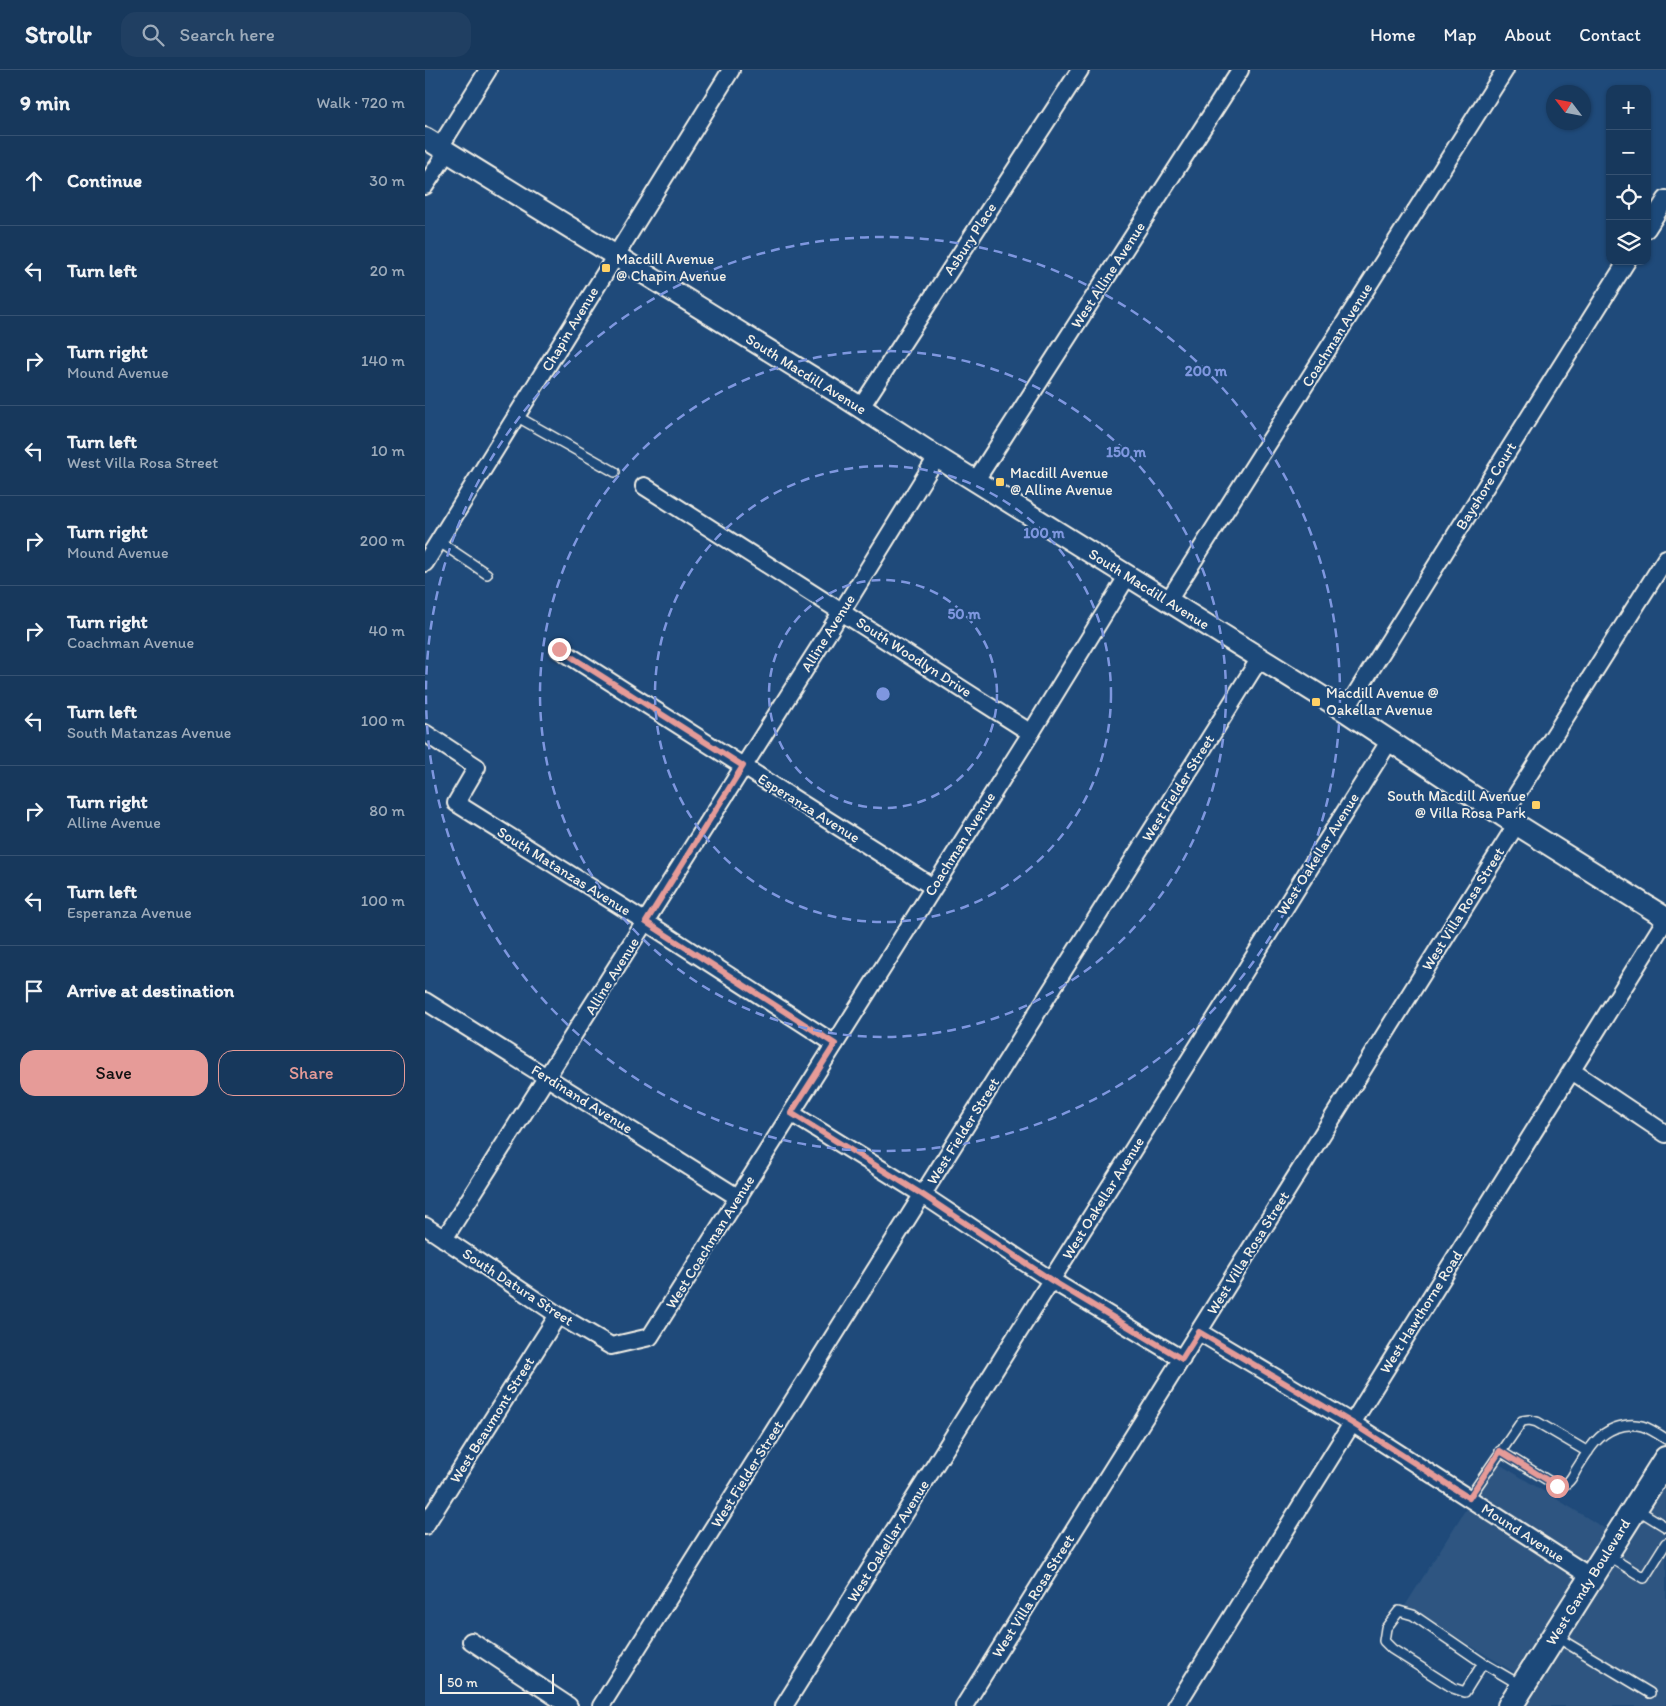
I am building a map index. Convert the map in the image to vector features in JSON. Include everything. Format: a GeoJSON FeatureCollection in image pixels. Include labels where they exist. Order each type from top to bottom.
{"type":"FeatureCollection","features":[{"type":"Feature","properties":{"kind":"main road","name":"West Gandy Boulevard"},"geometry":{"type":"LineString","coordinates":[[1510,1706],[1634,1508],[1665,1462]]}},
{"type":"Feature","properties":{"kind":"street"},"geometry":{"type":"LineString","coordinates":[[425,186],[437,146],[488,70]]}},
{"type":"Feature","properties":{"kind":"street","name":"Chapin Avenue"},"geometry":{"type":"LineString","coordinates":[[425,563],[731,70]]}},
{"type":"Feature","properties":{"kind":"street","name":"Asbury Place"},"geometry":{"type":"LineString","coordinates":[[861,408],[1080,70]]}},
{"type":"Feature","properties":{"kind":"street","name":"West Alline Avenue"},"geometry":{"type":"LineString","coordinates":[[975,480],[1240,70]]}},
{"type":"Feature","properties":{"kind":"street","name":"Coachman Avenue"},"geometry":{"type":"LineString","coordinates":[[1168,600],[1505,70]]}},
{"type":"Feature","properties":{"kind":"street","name":"South Macdill Avenue"},"geometry":{"type":"LineString","coordinates":[[437,146],[861,408],[1345,711],[1509,820],[1666,918]]}},
{"type":"Feature","properties":{"kind":"street"},"geometry":{"type":"LineString","coordinates":[[1651,223],[1666,199]]}},
{"type":"Feature","properties":{"kind":"street","name":"Bayshore Court"},"geometry":{"type":"LineString","coordinates":[[1345,711],[1624,265]]}},
{"type":"Feature","properties":{"kind":"street","name":"Alline Avenue"},"geometry":{"type":"LineString","coordinates":[[444,1238],[646,922],[937,457]]}},
{"type":"Feature","properties":{"kind":"street","name":"South Woodlyn Drive"},"geometry":{"type":"LineString","coordinates":[[644,486],[1031,733]]}},
{"type":"Feature","properties":{"kind":"street","name":"West Villa Rosa Street"},"geometry":{"type":"LineString","coordinates":[[965,1706],[1199,1332],[1666,558]]}},
{"type":"Feature","properties":{"kind":"street","name":"Coachman Avenue"},"geometry":{"type":"LineString","coordinates":[[791,1113],[1031,733],[1128,575]]}},
{"type":"Feature","properties":{"kind":"street","name":"Esperanza Avenue"},"geometry":{"type":"LineString","coordinates":[[559,649],[933,887]]}},
{"type":"Feature","properties":{"kind":"street","name":"West Fielder Street"},"geometry":{"type":"LineString","coordinates":[[601,1706],[1259,658]]}},
{"type":"Feature","properties":{"kind":"street","name":"South Matanzas Avenue"},"geometry":{"type":"LineString","coordinates":[[425,733],[477,767],[456,803],[646,922],[835,1044]]}},
{"type":"Feature","properties":{"kind":"street","name":"West Oakellar Avenue"},"geometry":{"type":"LineString","coordinates":[[784,1706],[1390,740]]}},
{"type":"Feature","properties":{"kind":"street","name":"West Hawthorne Road"},"geometry":{"type":"LineString","coordinates":[[1177,1706],[1666,918]]}},
{"type":"Feature","properties":{"kind":"street","name":"Ferdinand Avenue"},"geometry":{"type":"LineString","coordinates":[[425,1001],[739,1198]]}},
{"type":"Feature","properties":{"kind":"street"},"geometry":{"type":"LineString","coordinates":[[1572,1071],[1666,1134]]}},
{"type":"Feature","properties":{"kind":"street"},"geometry":{"type":"LineString","coordinates":[[791,1113],[923,1195],[1051,1280],[1182,1359]]}},
{"type":"Feature","properties":{"kind":"street","name":"West Coachman Avenue"},"geometry":{"type":"LineString","coordinates":[[611,1346],[650,1337],[791,1113]]}},
{"type":"Feature","properties":{"kind":"street","name":"South Datura Street"},"geometry":{"type":"LineString","coordinates":[[425,1226],[558,1314],[611,1346]]}},
{"type":"Feature","properties":{"kind":"street","name":"West Beaumont Street"},"geometry":{"type":"LineString","coordinates":[[425,1526],[558,1314]]}},
{"type":"Feature","properties":{"kind":"street","name":"Mound Avenue"},"geometry":{"type":"LineString","coordinates":[[1199,1332],[1352,1423],[1591,1577]]}},
{"type":"Feature","properties":{"kind":"street"},"geometry":{"type":"LineString","coordinates":[[471,1642],[569,1706]]}},
{"type":"Feature","properties":{"kind":"lane"},"geometry":{"type":"LineString","coordinates":[[516,416],[615,472]]}},
{"type":"Feature","properties":{"kind":"lane"},"geometry":{"type":"LineString","coordinates":[[439,541],[487,574]]}},
{"type":"Feature","properties":{"kind":"lane"},"geometry":{"type":"LineString","coordinates":[[1469,1498],[1522,1421],[1537,1422],[1588,1452]]}},
{"type":"Feature","properties":{"kind":"lane"},"geometry":{"type":"LineString","coordinates":[[1500,1451],[1557,1486],[1568,1482],[1593,1443],[1603,1434],[1624,1425],[1635,1424],[1666,1438]]}},
{"type":"Feature","properties":{"kind":"lane"},"geometry":{"type":"LineString","coordinates":[[1634,1508],[1666,1527]]}},
{"type":"Feature","properties":{"kind":"lane"},"geometry":{"type":"LineString","coordinates":[[1605,1554],[1644,1578],[1666,1543]]}},
{"type":"Feature","properties":{"kind":"lane"},"geometry":{"type":"LineString","coordinates":[[1483,1663],[1465,1692],[1453,1688],[1392,1649],[1384,1641],[1385,1628],[1399,1611],[1413,1615],[1483,1663],[1522,1686]]}},
{"type":"Feature","properties":{"kind":"lane"},"geometry":{"type":"LineString","coordinates":[[1554,1636],[1650,1693]]}},
{"type":"Feature","properties":{"kind":"shaded area"},"geometry":{"type":"Polygon","coordinates":[[[1496,1462],[1609,1531],[1588,1566],[1476,1494],[1496,1462]]]}},
{"type":"Feature","properties":{"kind":"shaded area"},"geometry":{"type":"Polygon","coordinates":[[[1666,1475],[1666,1706],[1521,1706],[1666,1475]]]}},
{"type":"Feature","properties":{"kind":"shaded area"},"geometry":{"type":"Polygon","coordinates":[[[1467,1507],[1579,1579],[1519,1675],[1405,1606],[1467,1507]]]}},
{"type":"Feature","properties":{"kind":"place","name":"Macdill Avenue @ Chapin Avenue"},"geometry":{"type":"Point","coordinates":[606,268]}},
{"type":"Feature","properties":{"kind":"place","name":"Macdill Avenue @ Alline Avenue"},"geometry":{"type":"Point","coordinates":[1000,482]}},
{"type":"Feature","properties":{"kind":"place","name":"Macdill Avenue @ Oakellar Avenue"},"geometry":{"type":"Point","coordinates":[1316,702]}},
{"type":"Feature","properties":{"kind":"place","name":"South Macdill Avenue @ Villa Rosa Park"},"geometry":{"type":"Point","coordinates":[1536,805]}},
{"type":"Feature","properties":{"kind":"route"},"geometry":{"type":"LineString","coordinates":[[559,649],[743,766],[646,922],[835,1044],[791,1113],[923,1195],[1051,1280],[1182,1359],[1199,1332],[1352,1423],[1469,1498],[1500,1451],[1557,1486]]}}]}
